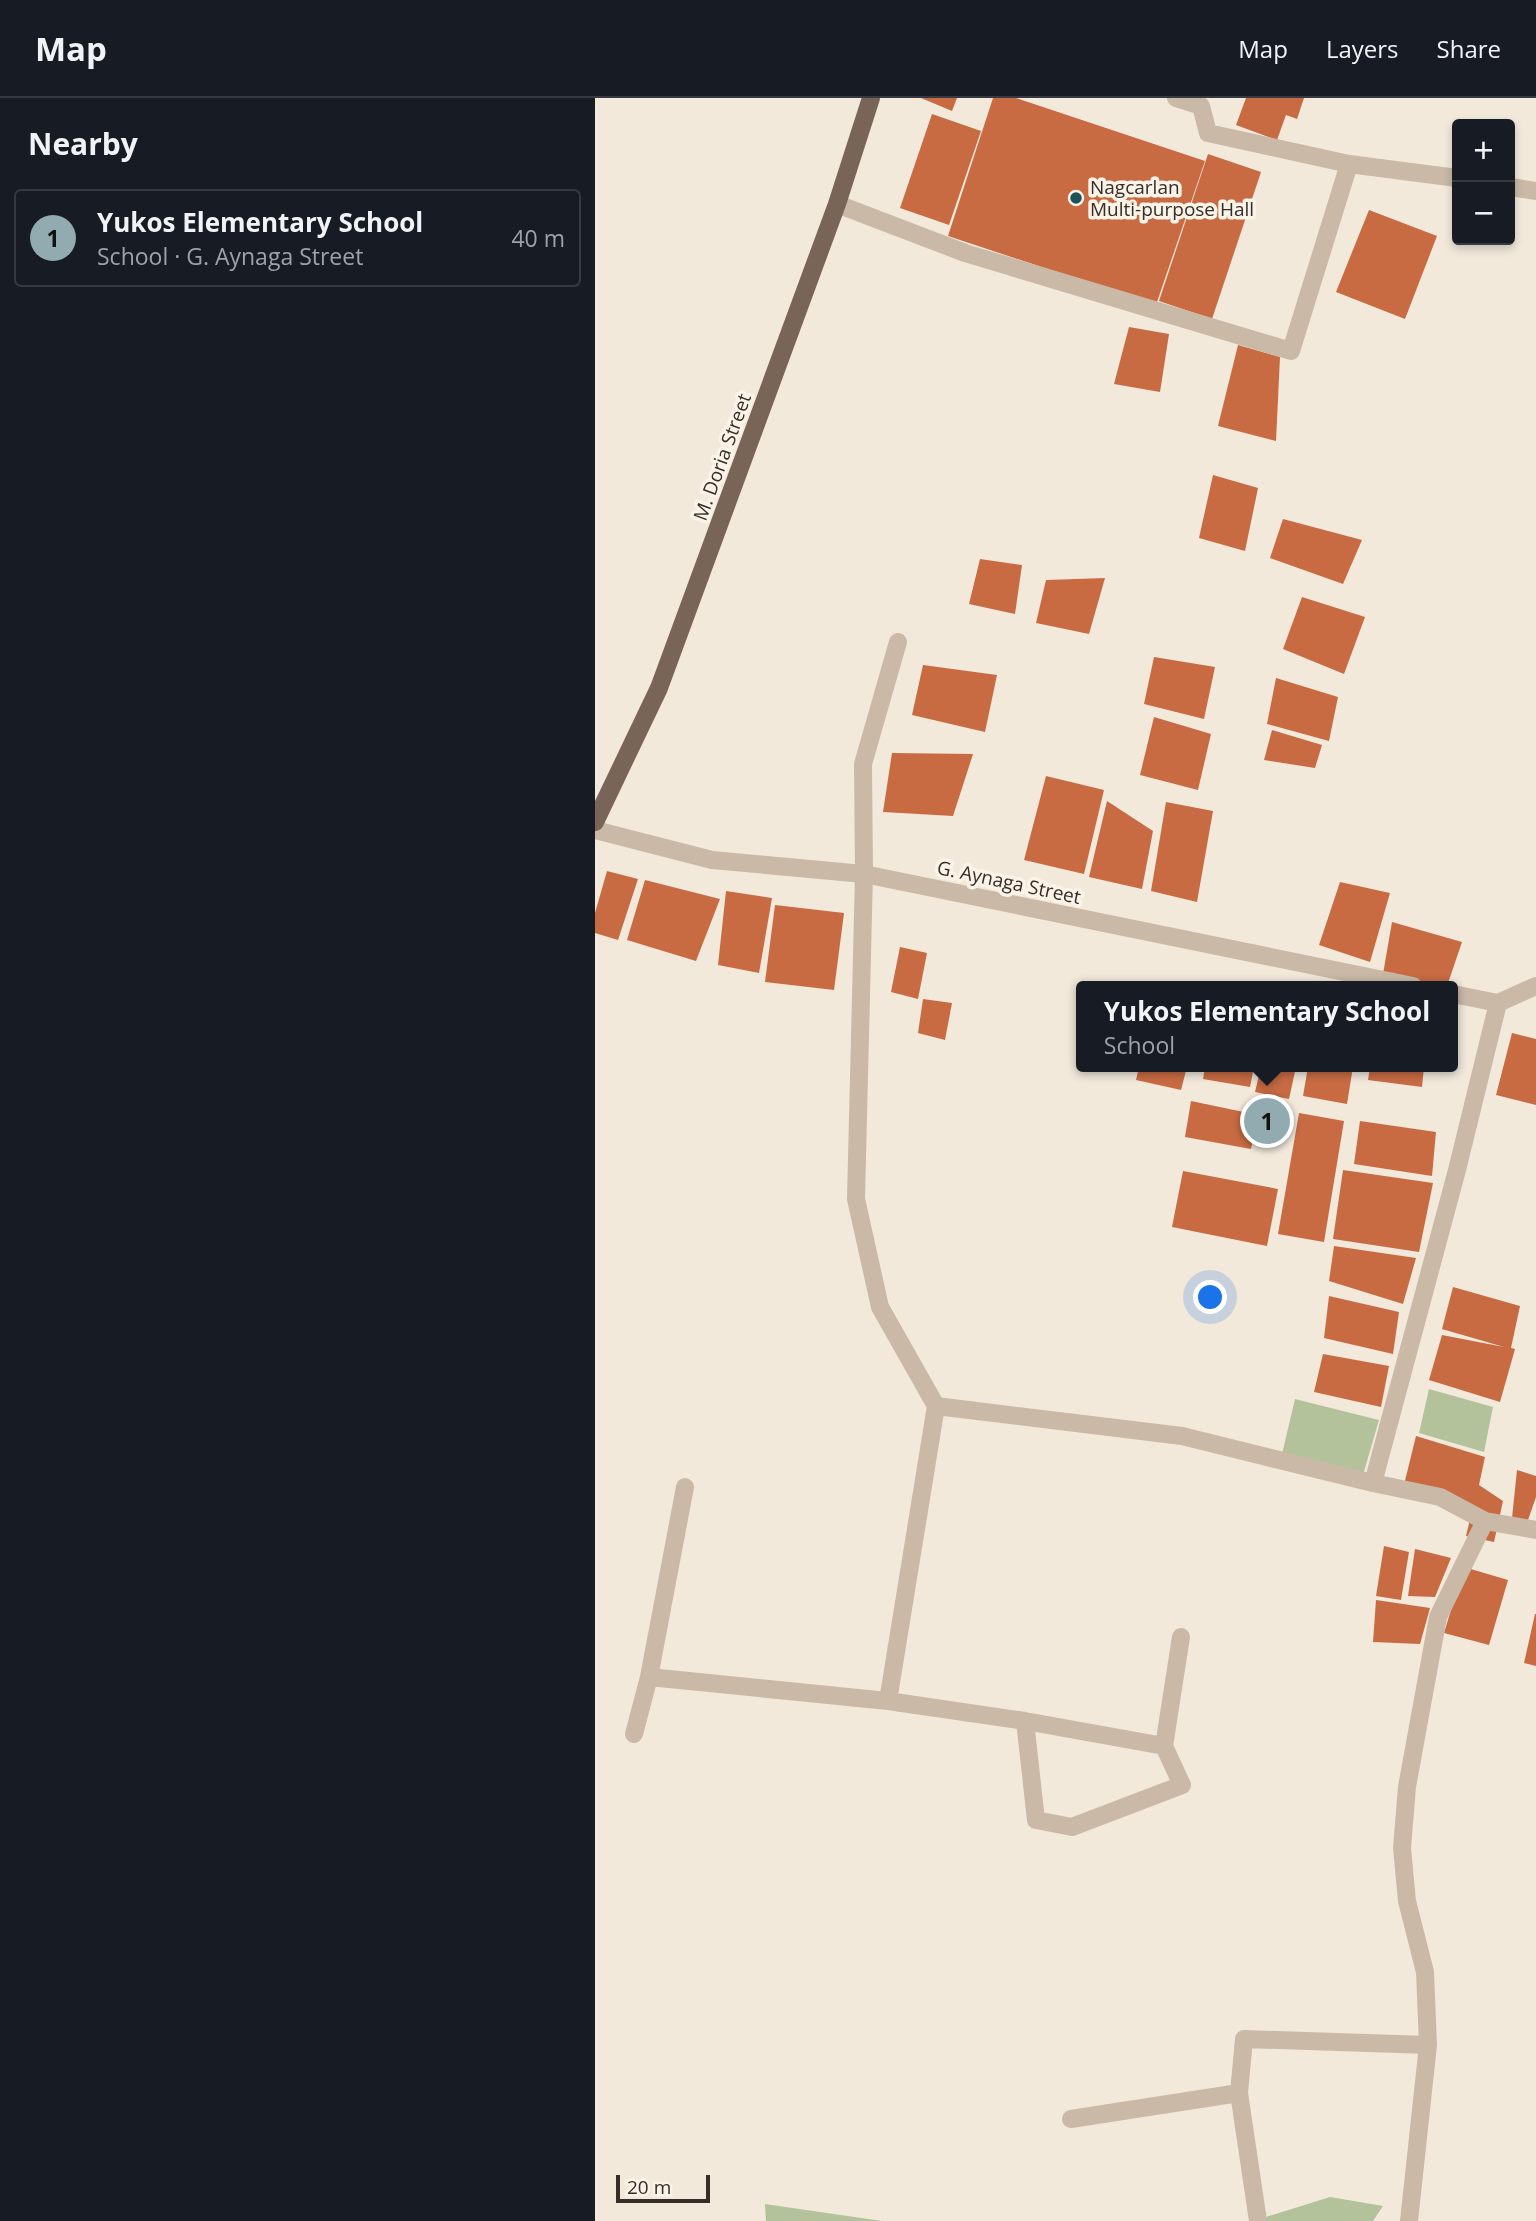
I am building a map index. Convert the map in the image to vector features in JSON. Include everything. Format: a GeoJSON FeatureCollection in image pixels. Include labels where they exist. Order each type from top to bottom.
{"type":"FeatureCollection","features":[{"type":"Feature","properties":{"kind":"main road","name":"M. Doria Street"},"geometry":{"type":"LineString","coordinates":[[595,822],[659,688],[837,204],[871,98]]}},
{"type":"Feature","properties":{"kind":"street"},"geometry":{"type":"LineString","coordinates":[[1176,98],[1203,102],[1208,133],[1349,164],[1452,177]]}},
{"type":"Feature","properties":{"kind":"street"},"geometry":{"type":"LineString","coordinates":[[837,204],[965,253],[1291,351],[1349,164]]}},
{"type":"Feature","properties":{"kind":"street"},"geometry":{"type":"LineString","coordinates":[[1515,188],[1536,191]]}},
{"type":"Feature","properties":{"kind":"street"},"geometry":{"type":"LineString","coordinates":[[888,1700],[936,1406],[880,1307],[856,1199],[864,874],[863,764],[898,642]]}},
{"type":"Feature","properties":{"kind":"street","name":"G. Aynaga Street"},"geometry":{"type":"LineString","coordinates":[[595,830],[712,860],[864,874],[1388,981]]}},
{"type":"Feature","properties":{"kind":"street"},"geometry":{"type":"LineString","coordinates":[[1458,995],[1498,1003],[1536,986]]}},
{"type":"Feature","properties":{"kind":"street"},"geometry":{"type":"LineString","coordinates":[[1373,1483],[1457,1170],[1498,1003]]}},
{"type":"Feature","properties":{"kind":"street"},"geometry":{"type":"LineString","coordinates":[[936,1406],[1182,1436],[1440,1497],[1485,1521],[1536,1530]]}},
{"type":"Feature","properties":{"kind":"street"},"geometry":{"type":"LineString","coordinates":[[634,1734],[649,1677],[685,1487]]}},
{"type":"Feature","properties":{"kind":"street"},"geometry":{"type":"LineString","coordinates":[[1409,2221],[1428,2045],[1425,1972],[1407,1900],[1402,1848],[1408,1787],[1438,1617],[1485,1521]]}},
{"type":"Feature","properties":{"kind":"street"},"geometry":{"type":"LineString","coordinates":[[1025,1721],[1036,1820],[1072,1827],[1182,1785],[1164,1746],[1181,1637]]}},
{"type":"Feature","properties":{"kind":"street"},"geometry":{"type":"LineString","coordinates":[[649,1677],[888,1700],[1164,1746]]}},
{"type":"Feature","properties":{"kind":"street"},"geometry":{"type":"LineString","coordinates":[[1258,2221],[1239,2093],[1244,2039],[1428,2045]]}},
{"type":"Feature","properties":{"kind":"street"},"geometry":{"type":"LineString","coordinates":[[1071,2119],[1239,2093]]}},
{"type":"Feature","properties":{"kind":"green space"},"geometry":{"type":"Polygon","coordinates":[[[1429,1389],[1493,1407],[1484,1452],[1419,1433],[1429,1389]]]}},
{"type":"Feature","properties":{"kind":"green space"},"geometry":{"type":"Polygon","coordinates":[[[1295,1399],[1379,1420],[1363,1475],[1282,1454],[1295,1399]]]}},
{"type":"Feature","properties":{"kind":"green space"},"geometry":{"type":"Polygon","coordinates":[[[1330,2197],[1383,2206],[1373,2221],[1253,2221],[1330,2197]]]}},
{"type":"Feature","properties":{"kind":"green space"},"geometry":{"type":"Polygon","coordinates":[[[765,2204],[882,2221],[766,2221],[765,2204]]]}},
{"type":"Feature","properties":{"kind":"building"},"geometry":{"type":"Polygon","coordinates":[[[921,98],[957,98],[952,111],[921,98]]]}},
{"type":"Feature","properties":{"kind":"building","name":"Nagcarlan Multi-purpose Hall"},"geometry":{"type":"Polygon","coordinates":[[[993,98],[1016,98],[1205,161],[1156,305],[948,236],[993,98]]]}},
{"type":"Feature","properties":{"kind":"building"},"geometry":{"type":"Polygon","coordinates":[[[1246,98],[1304,98],[1297,119],[1286,115],[1277,140],[1236,125],[1246,98]]]}},
{"type":"Feature","properties":{"kind":"building"},"geometry":{"type":"Polygon","coordinates":[[[932,114],[981,131],[949,225],[900,208],[932,114]]]}},
{"type":"Feature","properties":{"kind":"building"},"geometry":{"type":"Polygon","coordinates":[[[1208,154],[1261,172],[1212,319],[1159,301],[1208,154]]]}},
{"type":"Feature","properties":{"kind":"building"},"geometry":{"type":"Polygon","coordinates":[[[1369,210],[1437,236],[1405,319],[1336,292],[1369,210]]]}},
{"type":"Feature","properties":{"kind":"building"},"geometry":{"type":"Polygon","coordinates":[[[1129,327],[1169,334],[1160,392],[1114,384],[1129,327]]]}},
{"type":"Feature","properties":{"kind":"building"},"geometry":{"type":"Polygon","coordinates":[[[1238,345],[1280,357],[1276,441],[1218,426],[1238,345]]]}},
{"type":"Feature","properties":{"kind":"building"},"geometry":{"type":"Polygon","coordinates":[[[1213,475],[1258,488],[1245,551],[1199,538],[1213,475]]]}},
{"type":"Feature","properties":{"kind":"building"},"geometry":{"type":"Polygon","coordinates":[[[1283,519],[1362,540],[1343,584],[1270,558],[1283,519]]]}},
{"type":"Feature","properties":{"kind":"building"},"geometry":{"type":"Polygon","coordinates":[[[980,559],[1022,565],[1015,614],[969,604],[980,559]]]}},
{"type":"Feature","properties":{"kind":"building"},"geometry":{"type":"Polygon","coordinates":[[[1105,578],[1089,634],[1036,623],[1046,580],[1105,578]]]}},
{"type":"Feature","properties":{"kind":"building"},"geometry":{"type":"Polygon","coordinates":[[[1302,597],[1365,617],[1344,674],[1283,649],[1302,597]]]}},
{"type":"Feature","properties":{"kind":"building"},"geometry":{"type":"Polygon","coordinates":[[[1154,657],[1215,667],[1204,719],[1144,704],[1154,657]]]}},
{"type":"Feature","properties":{"kind":"building"},"geometry":{"type":"Polygon","coordinates":[[[923,665],[997,675],[985,732],[912,715],[923,665]]]}},
{"type":"Feature","properties":{"kind":"building"},"geometry":{"type":"Polygon","coordinates":[[[1276,678],[1338,697],[1329,741],[1267,724],[1276,678]]]}},
{"type":"Feature","properties":{"kind":"building"},"geometry":{"type":"Polygon","coordinates":[[[1154,717],[1211,734],[1198,790],[1140,775],[1154,717]]]}},
{"type":"Feature","properties":{"kind":"building"},"geometry":{"type":"Polygon","coordinates":[[[1272,730],[1322,745],[1315,768],[1264,760],[1272,730]]]}},
{"type":"Feature","properties":{"kind":"building"},"geometry":{"type":"Polygon","coordinates":[[[892,753],[973,754],[953,816],[883,812],[892,753]]]}},
{"type":"Feature","properties":{"kind":"building"},"geometry":{"type":"Polygon","coordinates":[[[1046,776],[1104,790],[1084,874],[1024,860],[1046,776]]]}},
{"type":"Feature","properties":{"kind":"building"},"geometry":{"type":"Polygon","coordinates":[[[1107,801],[1153,831],[1142,889],[1089,877],[1107,801]]]}},
{"type":"Feature","properties":{"kind":"building"},"geometry":{"type":"Polygon","coordinates":[[[1166,802],[1213,811],[1197,902],[1151,891],[1166,802]]]}},
{"type":"Feature","properties":{"kind":"building"},"geometry":{"type":"Polygon","coordinates":[[[607,871],[638,879],[618,940],[595,933],[595,913],[607,871]]]}},
{"type":"Feature","properties":{"kind":"building"},"geometry":{"type":"Polygon","coordinates":[[[645,880],[720,899],[696,961],[627,940],[645,880]]]}},
{"type":"Feature","properties":{"kind":"building"},"geometry":{"type":"Polygon","coordinates":[[[1340,882],[1390,893],[1370,962],[1319,945],[1340,882]]]}},
{"type":"Feature","properties":{"kind":"building"},"geometry":{"type":"Polygon","coordinates":[[[726,891],[772,898],[759,973],[718,965],[726,891]]]}},
{"type":"Feature","properties":{"kind":"building"},"geometry":{"type":"Polygon","coordinates":[[[775,905],[844,913],[834,990],[765,982],[775,905]]]}},
{"type":"Feature","properties":{"kind":"building"},"geometry":{"type":"Polygon","coordinates":[[[1392,922],[1462,942],[1449,981],[1420,981],[1383,974],[1392,922]]]}},
{"type":"Feature","properties":{"kind":"building"},"geometry":{"type":"Polygon","coordinates":[[[900,947],[927,953],[918,999],[891,992],[900,947]]]}},
{"type":"Feature","properties":{"kind":"building"},"geometry":{"type":"Polygon","coordinates":[[[923,999],[952,1003],[945,1040],[918,1033],[923,999]]]}},
{"type":"Feature","properties":{"kind":"building"},"geometry":{"type":"Polygon","coordinates":[[[1512,1033],[1536,1039],[1536,1105],[1496,1095],[1512,1033]]]}},
{"type":"Feature","properties":{"kind":"building"},"geometry":{"type":"Polygon","coordinates":[[[1138,1072],[1186,1072],[1181,1090],[1136,1080],[1138,1072]]]}},
{"type":"Feature","properties":{"kind":"building"},"geometry":{"type":"Polygon","coordinates":[[[1204,1072],[1253,1072],[1250,1087],[1203,1079],[1204,1072]]]}},
{"type":"Feature","properties":{"kind":"building"},"geometry":{"type":"Polygon","coordinates":[[[1260,1072],[1295,1072],[1289,1099],[1255,1092],[1260,1072]]]}},
{"type":"Feature","properties":{"kind":"building"},"geometry":{"type":"Polygon","coordinates":[[[1307,1072],[1352,1072],[1347,1104],[1303,1096],[1307,1072]]]}},
{"type":"Feature","properties":{"kind":"building"},"geometry":{"type":"Polygon","coordinates":[[[1369,1072],[1424,1072],[1422,1087],[1368,1080],[1369,1072]]]}},
{"type":"Feature","properties":{"kind":"building"},"geometry":{"type":"Polygon","coordinates":[[[1191,1101],[1258,1115],[1251,1149],[1185,1137],[1191,1101]]]}},
{"type":"Feature","properties":{"kind":"building"},"geometry":{"type":"Polygon","coordinates":[[[1299,1113],[1344,1121],[1324,1242],[1278,1234],[1299,1113]]]}},
{"type":"Feature","properties":{"kind":"building"},"geometry":{"type":"Polygon","coordinates":[[[1360,1121],[1436,1132],[1432,1176],[1354,1164],[1360,1121]]]}},
{"type":"Feature","properties":{"kind":"building"},"geometry":{"type":"Polygon","coordinates":[[[1343,1170],[1433,1183],[1419,1252],[1333,1239],[1343,1170]]]}},
{"type":"Feature","properties":{"kind":"building"},"geometry":{"type":"Polygon","coordinates":[[[1183,1171],[1278,1189],[1267,1246],[1172,1227],[1183,1171]]]}},
{"type":"Feature","properties":{"kind":"building"},"geometry":{"type":"Polygon","coordinates":[[[1334,1246],[1416,1258],[1403,1304],[1329,1281],[1334,1246]]]}},
{"type":"Feature","properties":{"kind":"building"},"geometry":{"type":"Polygon","coordinates":[[[1453,1287],[1520,1306],[1511,1348],[1515,1349],[1500,1402],[1429,1380],[1442,1335],[1504,1347],[1442,1329],[1453,1287]]]}},
{"type":"Feature","properties":{"kind":"building"},"geometry":{"type":"Polygon","coordinates":[[[1329,1296],[1399,1312],[1393,1354],[1324,1338],[1329,1296]]]}},
{"type":"Feature","properties":{"kind":"building"},"geometry":{"type":"Polygon","coordinates":[[[1323,1354],[1389,1366],[1381,1407],[1314,1392],[1323,1354]]]}},
{"type":"Feature","properties":{"kind":"building"},"geometry":{"type":"Polygon","coordinates":[[[1416,1436],[1485,1457],[1479,1485],[1503,1501],[1494,1542],[1466,1536],[1472,1511],[1402,1493],[1416,1436]]]}},
{"type":"Feature","properties":{"kind":"building"},"geometry":{"type":"Polygon","coordinates":[[[1517,1470],[1536,1476],[1536,1497],[1528,1520],[1512,1518],[1517,1470]]]}},
{"type":"Feature","properties":{"kind":"building"},"geometry":{"type":"Polygon","coordinates":[[[1384,1546],[1409,1552],[1401,1600],[1376,1596],[1384,1546]]]}},
{"type":"Feature","properties":{"kind":"building"},"geometry":{"type":"Polygon","coordinates":[[[1415,1549],[1451,1558],[1435,1597],[1408,1596],[1415,1549]]]}},
{"type":"Feature","properties":{"kind":"building"},"geometry":{"type":"Polygon","coordinates":[[[1464,1567],[1508,1580],[1489,1645],[1444,1633],[1464,1567]]]}},
{"type":"Feature","properties":{"kind":"building"},"geometry":{"type":"Polygon","coordinates":[[[1376,1600],[1430,1608],[1420,1644],[1373,1642],[1376,1600]]]}},
{"type":"Feature","properties":{"kind":"building"},"geometry":{"type":"Polygon","coordinates":[[[1536,1614],[1536,1666],[1524,1663],[1536,1614]]]}},
{"type":"Feature","properties":{"kind":"place","name":"Nagcarlan Multi-purpose Hall"},"geometry":{"type":"Point","coordinates":[1076,198]}},
{"type":"Feature","properties":{"kind":"place","name":"Yukos Elementary School"},"geometry":{"type":"Point","coordinates":[1267,1121]}}]}
